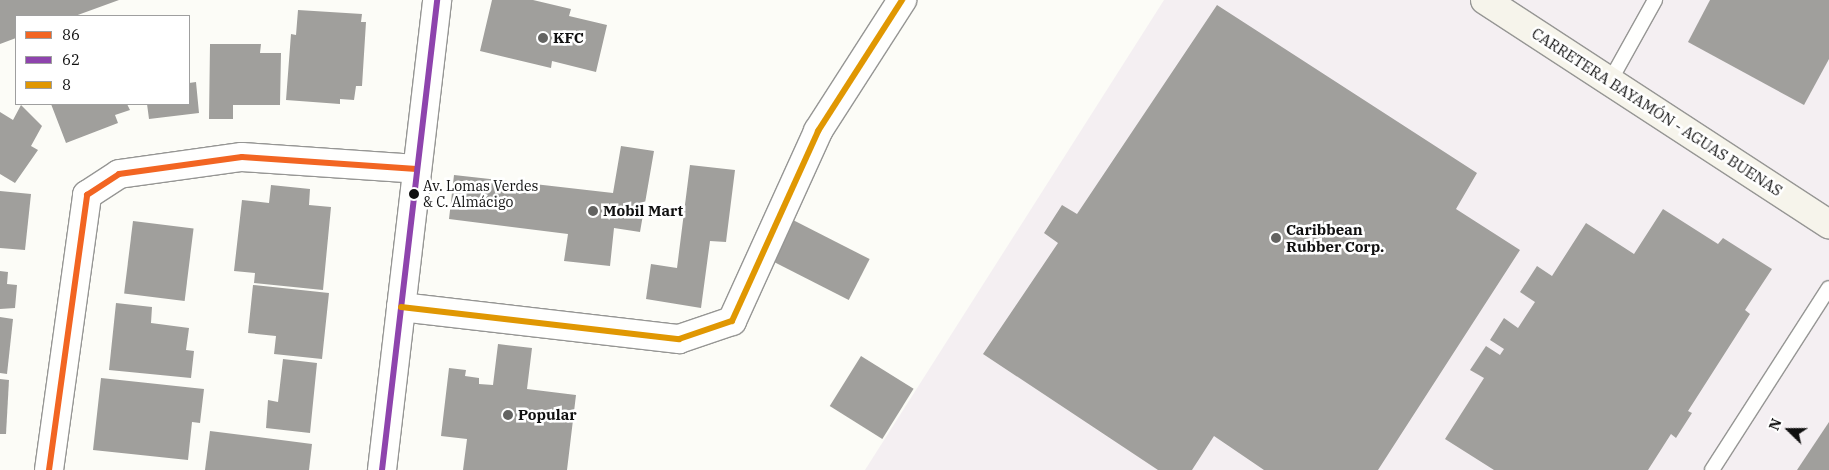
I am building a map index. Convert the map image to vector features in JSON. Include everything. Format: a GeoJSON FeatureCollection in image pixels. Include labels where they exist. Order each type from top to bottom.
{"type":"FeatureCollection","features":[{"type":"Feature","properties":{"kind":"main road","name":"CARRETERA BAYAMÓN - AGUAS BUENAS"},"geometry":{"type":"LineString","coordinates":[[1485,0],[1829,224]]}},
{"type":"Feature","properties":{"kind":"street"},"geometry":{"type":"LineString","coordinates":[[382,470],[437,0]]}},
{"type":"Feature","properties":{"kind":"street"},"geometry":{"type":"LineString","coordinates":[[401,307],[679,339],[732,320],[818,131],[902,0]]}},
{"type":"Feature","properties":{"kind":"street"},"geometry":{"type":"LineString","coordinates":[[49,470],[88,194],[119,174],[242,157],[417,169]]}},
{"type":"Feature","properties":{"kind":"lane"},"geometry":{"type":"LineString","coordinates":[[1610,81],[1656,0]]}},
{"type":"Feature","properties":{"kind":"lane"},"geometry":{"type":"LineString","coordinates":[[1712,470],[1829,288]]}},
{"type":"Feature","properties":{"kind":"shaded area"},"geometry":{"type":"Polygon","coordinates":[[[1164,0],[1829,0],[1829,470],[865,470],[1164,0]]]}},
{"type":"Feature","properties":{"kind":"building"},"geometry":{"type":"Polygon","coordinates":[[[0,0],[119,0],[78,15],[15,15],[15,38],[0,44],[0,0]]]}},
{"type":"Feature","properties":{"kind":"building","name":"KFC"},"geometry":{"type":"Polygon","coordinates":[[[492,0],[533,0],[571,9],[569,16],[607,25],[596,72],[552,61],[551,68],[480,51],[492,0]]]}},
{"type":"Feature","properties":{"kind":"building"},"geometry":{"type":"Polygon","coordinates":[[[1710,0],[1829,0],[1829,59],[1804,105],[1688,42],[1710,0]]]}},
{"type":"Feature","properties":{"kind":"building","name":"Caribbean Rubber Corp."},"geometry":{"type":"Polygon","coordinates":[[[1217,5],[1477,173],[1456,209],[1520,250],[1378,470],[1264,470],[1214,436],[1192,470],[1158,470],[983,354],[1058,243],[1044,233],[1062,205],[1077,214],[1217,5]]]}},
{"type":"Feature","properties":{"kind":"building"},"geometry":{"type":"Polygon","coordinates":[[[298,10],[362,14],[361,22],[366,22],[362,86],[356,86],[354,100],[340,99],[340,104],[286,100],[291,34],[296,35],[298,10]]]}},
{"type":"Feature","properties":{"kind":"building"},"geometry":{"type":"Polygon","coordinates":[[[210,44],[261,44],[260,53],[281,53],[280,105],[233,105],[233,119],[209,119],[210,44]]]}},
{"type":"Feature","properties":{"kind":"building"},"geometry":{"type":"Polygon","coordinates":[[[196,82],[199,113],[149,119],[147,105],[190,105],[190,83],[196,82]]]}},
{"type":"Feature","properties":{"kind":"building"},"geometry":{"type":"Polygon","coordinates":[[[21,105],[42,126],[31,146],[38,150],[15,183],[0,174],[0,112],[13,120],[21,105]]]}},
{"type":"Feature","properties":{"kind":"building"},"geometry":{"type":"Polygon","coordinates":[[[51,105],[128,105],[130,110],[115,115],[118,123],[66,143],[51,105]]]}},
{"type":"Feature","properties":{"kind":"building"},"geometry":{"type":"Polygon","coordinates":[[[621,146],[654,151],[640,232],[614,228],[610,266],[564,261],[568,234],[449,219],[454,175],[613,193],[621,146]]]}},
{"type":"Feature","properties":{"kind":"building"},"geometry":{"type":"Polygon","coordinates":[[[690,165],[735,170],[726,242],[710,241],[701,308],[646,299],[651,264],[677,268],[690,165]]]}},
{"type":"Feature","properties":{"kind":"building"},"geometry":{"type":"Polygon","coordinates":[[[271,185],[310,189],[309,205],[331,207],[323,290],[254,283],[255,273],[234,271],[242,200],[269,203],[271,185]]]}},
{"type":"Feature","properties":{"kind":"building"},"geometry":{"type":"Polygon","coordinates":[[[0,191],[31,194],[25,250],[0,248],[0,191]]]}},
{"type":"Feature","properties":{"kind":"building"},"geometry":{"type":"Polygon","coordinates":[[[1663,209],[1718,244],[1723,238],[1772,269],[1745,310],[1750,314],[1688,411],[1692,413],[1676,438],[1671,434],[1648,470],[1494,470],[1445,439],[1484,378],[1470,370],[1486,346],[1500,355],[1504,349],[1490,340],[1504,318],[1518,328],[1535,302],[1520,292],[1537,266],[1552,276],[1586,223],[1634,254],[1663,209]]]}},
{"type":"Feature","properties":{"kind":"building"},"geometry":{"type":"Polygon","coordinates":[[[793,220],[870,259],[849,300],[772,261],[793,220]]]}},
{"type":"Feature","properties":{"kind":"building"},"geometry":{"type":"Polygon","coordinates":[[[133,221],[194,228],[185,301],[124,293],[133,221]]]}},
{"type":"Feature","properties":{"kind":"building"},"geometry":{"type":"Polygon","coordinates":[[[0,271],[8,272],[7,284],[17,285],[15,308],[0,309],[0,271]]]}},
{"type":"Feature","properties":{"kind":"building"},"geometry":{"type":"Polygon","coordinates":[[[253,285],[329,293],[322,359],[274,354],[276,336],[248,333],[253,285]]]}},
{"type":"Feature","properties":{"kind":"building"},"geometry":{"type":"Polygon","coordinates":[[[116,303],[152,307],[151,323],[189,328],[186,350],[194,351],[191,378],[109,370],[116,303]]]}},
{"type":"Feature","properties":{"kind":"building"},"geometry":{"type":"Polygon","coordinates":[[[0,317],[13,319],[7,374],[0,373],[0,317]]]}},
{"type":"Feature","properties":{"kind":"building","name":"Popular"},"geometry":{"type":"Polygon","coordinates":[[[498,344],[532,348],[527,389],[576,395],[567,470],[463,470],[467,439],[441,436],[449,368],[466,370],[465,376],[479,378],[479,384],[493,385],[498,344]]]}},
{"type":"Feature","properties":{"kind":"building"},"geometry":{"type":"Polygon","coordinates":[[[861,356],[914,389],[882,439],[830,406],[861,356]]]}},
{"type":"Feature","properties":{"kind":"building"},"geometry":{"type":"Polygon","coordinates":[[[283,359],[317,363],[310,433],[266,428],[268,400],[278,402],[283,359]]]}},
{"type":"Feature","properties":{"kind":"building"},"geometry":{"type":"Polygon","coordinates":[[[101,378],[204,389],[200,423],[192,422],[188,460],[93,450],[101,378]]]}},
{"type":"Feature","properties":{"kind":"building"},"geometry":{"type":"Polygon","coordinates":[[[0,379],[9,380],[6,434],[0,434],[0,379]]]}},
{"type":"Feature","properties":{"kind":"building"},"geometry":{"type":"Polygon","coordinates":[[[1829,422],[1829,470],[1797,470],[1829,422]]]}},
{"type":"Feature","properties":{"kind":"building"},"geometry":{"type":"Polygon","coordinates":[[[210,431],[312,444],[309,470],[205,470],[210,431]]]}},
{"type":"Feature","properties":{"kind":"transit line","name":"62"},"geometry":{"type":"LineString","coordinates":[[382,470],[437,0]]}},
{"type":"Feature","properties":{"kind":"transit line","name":"8"},"geometry":{"type":"LineString","coordinates":[[401,307],[679,339],[732,321],[818,131],[902,0]]}},
{"type":"Feature","properties":{"kind":"transit line","name":"86"},"geometry":{"type":"LineString","coordinates":[[49,470],[87,195],[119,174],[242,157],[417,169]]}},
{"type":"Feature","properties":{"kind":"place","name":"KFC"},"geometry":{"type":"Point","coordinates":[543,38]}},
{"type":"Feature","properties":{"kind":"place","name":"Av. Lomas Verdes & C. Almácigo"},"geometry":{"type":"Point","coordinates":[414,194]}},
{"type":"Feature","properties":{"kind":"place","name":"Mobil Mart"},"geometry":{"type":"Point","coordinates":[593,211]}},
{"type":"Feature","properties":{"kind":"place","name":"Caribbean Rubber Corp."},"geometry":{"type":"Point","coordinates":[1276,238]}},
{"type":"Feature","properties":{"kind":"place","name":"Popular"},"geometry":{"type":"Point","coordinates":[508,415]}}]}
